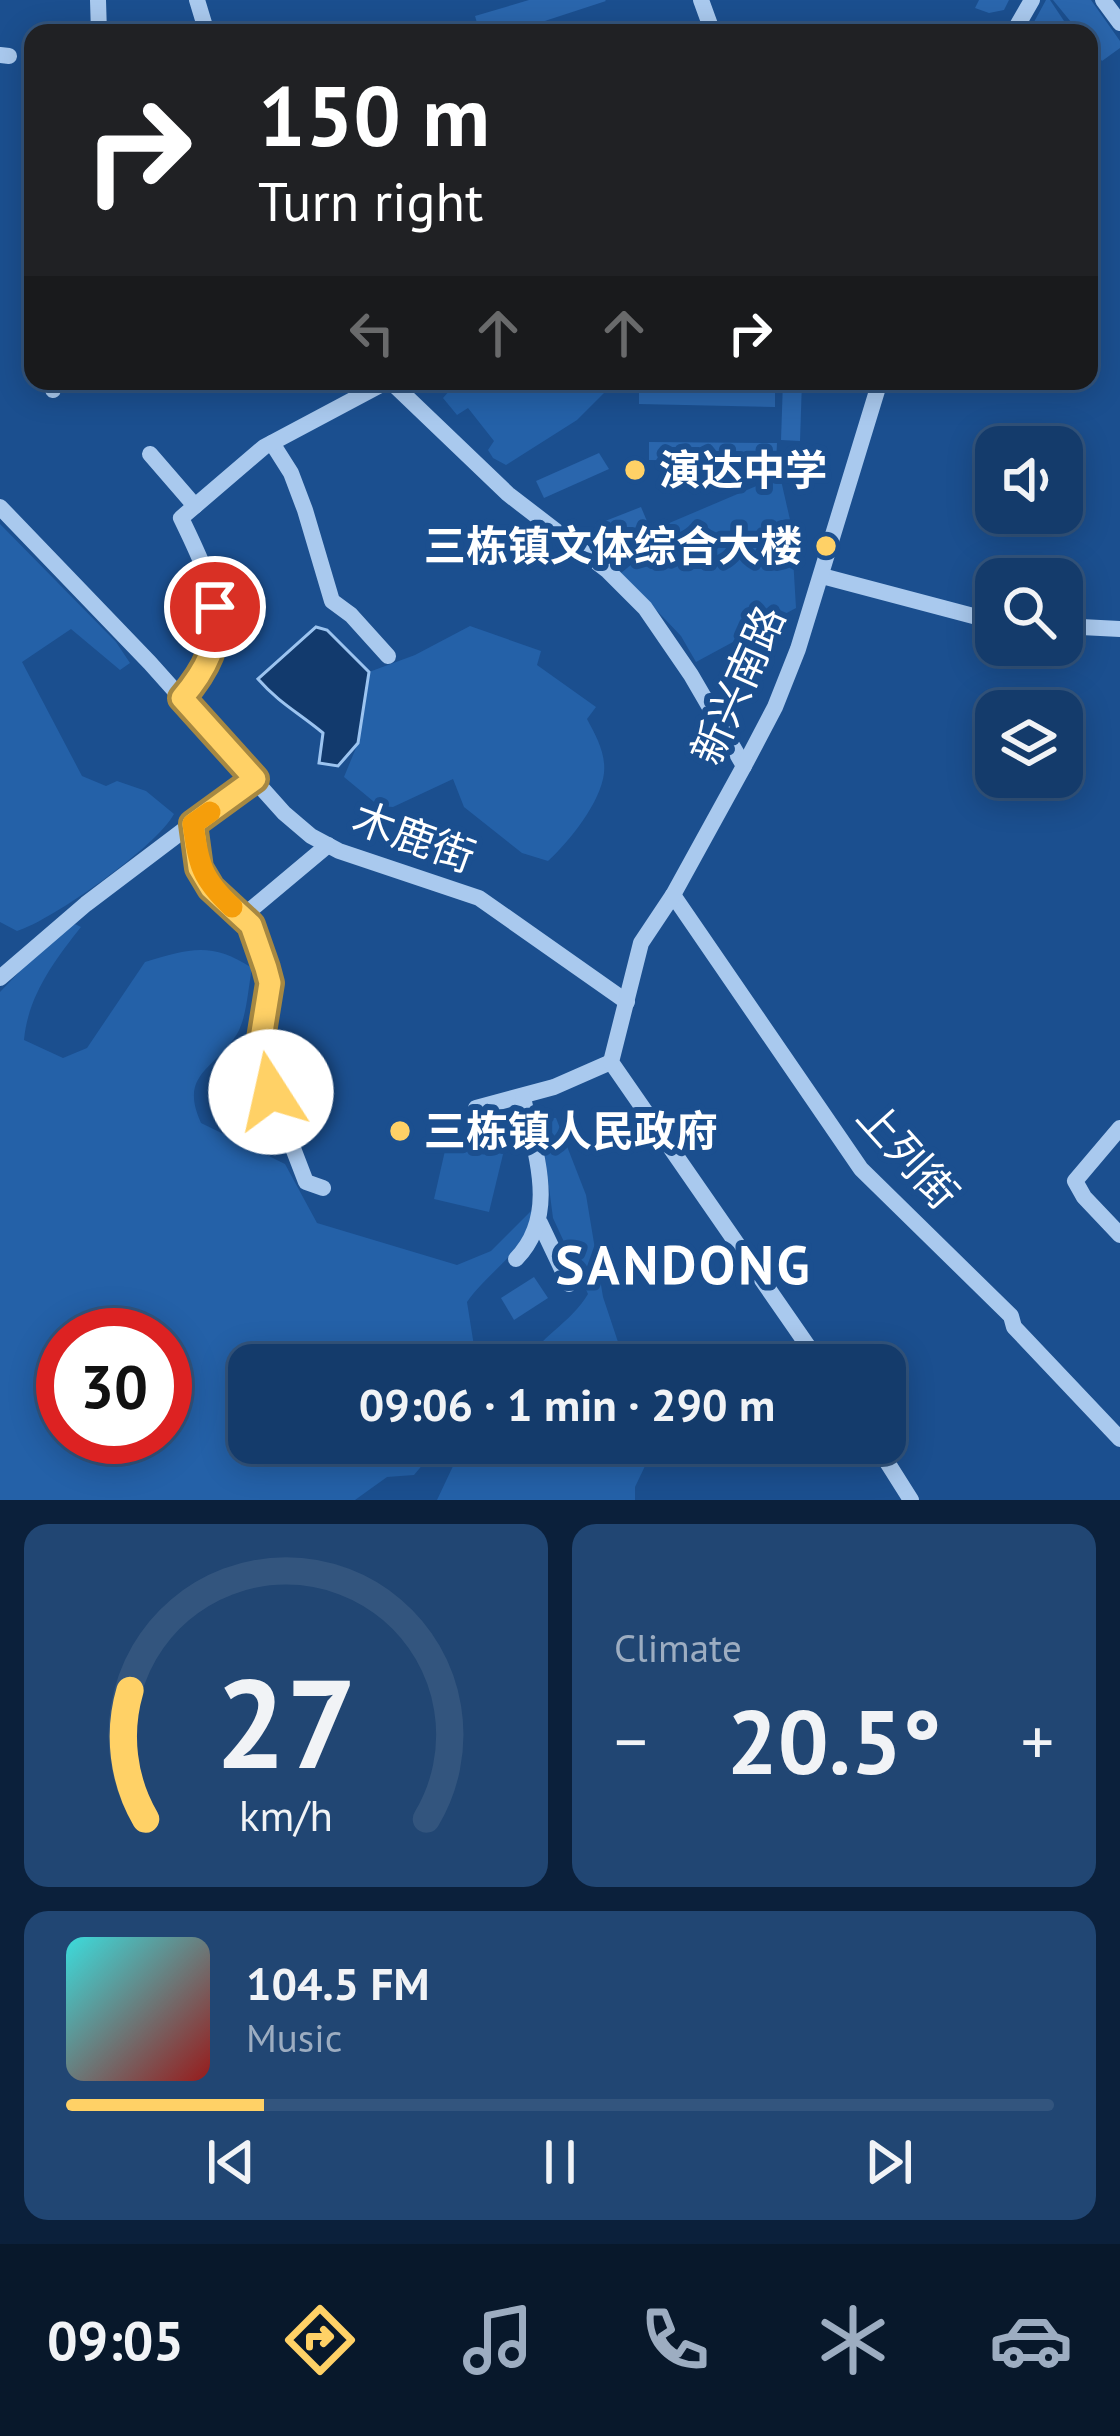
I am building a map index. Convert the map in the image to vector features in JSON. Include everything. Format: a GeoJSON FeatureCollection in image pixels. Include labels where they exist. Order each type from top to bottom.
{"type":"FeatureCollection","features":[{"type":"Feature","properties":{"kind":"street"},"geometry":{"type":"LineString","coordinates":[[1103,0],[1120,23]]}},
{"type":"Feature","properties":{"kind":"street"},"geometry":{"type":"LineString","coordinates":[[356,390],[362,395]]}},
{"type":"Feature","properties":{"kind":"street"},"geometry":{"type":"LineString","coordinates":[[182,698],[204,673],[218,630],[215,607],[181,518],[272,443],[378,390]]}},
{"type":"Feature","properties":{"kind":"street"},"geometry":{"type":"LineString","coordinates":[[398,390],[508,494],[608,572],[645,608],[744,766]]}},
{"type":"Feature","properties":{"kind":"street","name":"新兴南路"},"geometry":{"type":"LineString","coordinates":[[611,1062],[641,943],[673,895],[775,707],[822,576],[877,390]]}},
{"type":"Feature","properties":{"kind":"street"},"geometry":{"type":"LineString","coordinates":[[272,443],[291,473],[332,601],[388,656]]}},
{"type":"Feature","properties":{"kind":"street"},"geometry":{"type":"LineString","coordinates":[[150,454],[195,506]]}},
{"type":"Feature","properties":{"kind":"street","name":"木鹿街"},"geometry":{"type":"LineString","coordinates":[[0,507],[284,813],[328,845],[479,898],[627,1002]]}},
{"type":"Feature","properties":{"kind":"street"},"geometry":{"type":"LineString","coordinates":[[822,576],[975,616]]}},
{"type":"Feature","properties":{"kind":"street"},"geometry":{"type":"LineString","coordinates":[[1083,627],[1120,629]]}},
{"type":"Feature","properties":{"kind":"street"},"geometry":{"type":"LineString","coordinates":[[0,978],[86,904],[255,779]]}},
{"type":"Feature","properties":{"kind":"street"},"geometry":{"type":"LineString","coordinates":[[193,824],[199,868],[211,888],[251,925],[270,983],[258,1057],[295,1162],[306,1182],[322,1188]]}},
{"type":"Feature","properties":{"kind":"street"},"geometry":{"type":"LineString","coordinates":[[242,917],[328,845]]}},
{"type":"Feature","properties":{"kind":"street","name":"上列街"},"geometry":{"type":"LineString","coordinates":[[673,895],[860,1168],[1011,1316],[1014,1327],[1120,1439]]}},
{"type":"Feature","properties":{"kind":"street"},"geometry":{"type":"LineString","coordinates":[[476,1108],[523,1097],[611,1062],[806,1344]]}},
{"type":"Feature","properties":{"kind":"street"},"geometry":{"type":"LineString","coordinates":[[523,1097],[540,1174],[540,1223],[568,1284]]}},
{"type":"Feature","properties":{"kind":"street"},"geometry":{"type":"LineString","coordinates":[[1120,1128],[1075,1180],[1084,1197],[1120,1235]]}},
{"type":"Feature","properties":{"kind":"street"},"geometry":{"type":"LineString","coordinates":[[516,1258],[540,1223]]}},
{"type":"Feature","properties":{"kind":"street"},"geometry":{"type":"LineString","coordinates":[[888,1464],[911,1500]]}},
{"type":"Feature","properties":{"kind":"shaded area"},"geometry":{"type":"Polygon","coordinates":[[[450,390],[607,390],[577,420],[506,465],[493,458],[488,450],[494,441],[468,408],[457,415],[443,398],[450,390]]]}},
{"type":"Feature","properties":{"kind":"shaded area"},"geometry":{"type":"Polygon","coordinates":[[[780,476],[791,524],[796,608],[696,662],[681,636],[621,573],[643,555],[641,535],[780,476]]]}},
{"type":"Feature","properties":{"kind":"shaded area"},"geometry":{"type":"Polygon","coordinates":[[[0,524],[116,642],[130,663],[120,670],[71,629],[22,662],[82,776],[106,786],[117,781],[146,791],[174,814],[103,880],[17,931],[0,922],[0,524]]]}},
{"type":"Feature","properties":{"kind":"shaded area"},"geometry":{"type":"Polygon","coordinates":[[[470,626],[541,651],[537,665],[596,707],[587,719],[600,745],[602,784],[583,821],[548,861],[522,853],[464,807],[453,779],[393,807],[379,806],[344,777],[358,743],[369,672],[470,626]]]}},
{"type":"Feature","properties":{"kind":"shaded area"},"geometry":{"type":"Polygon","coordinates":[[[316,627],[327,630],[369,672],[358,743],[338,766],[319,763],[323,733],[258,679],[316,627]]]}},
{"type":"Feature","properties":{"kind":"shaded area"},"geometry":{"type":"Polygon","coordinates":[[[75,924],[81,927],[52,966],[26,1024],[24,1040],[63,1058],[87,1048],[145,962],[200,950],[237,959],[252,968],[245,1011],[237,1034],[196,1083],[195,1107],[201,1123],[285,1164],[317,1223],[457,1265],[491,1251],[535,1207],[518,1246],[467,1302],[474,1344],[228,1344],[228,1464],[423,1464],[414,1475],[387,1477],[355,1500],[0,1500],[0,992],[49,941],[75,924]]]}},
{"type":"Feature","properties":{"kind":"shaded area"},"geometry":{"type":"Polygon","coordinates":[[[540,1118],[556,1118],[586,1195],[603,1297],[619,1344],[541,1344],[588,1294],[553,1218],[540,1118]]]}},
{"type":"Feature","properties":{"kind":"shaded area"},"geometry":{"type":"Polygon","coordinates":[[[449,1133],[505,1146],[489,1212],[434,1199],[449,1133]]]}},
{"type":"Feature","properties":{"kind":"shaded area"},"geometry":{"type":"Polygon","coordinates":[[[454,1464],[646,1464],[635,1487],[635,1500],[437,1500],[454,1464]]]}},
{"type":"Feature","properties":{"kind":"building"},"geometry":{"type":"Polygon","coordinates":[[[529,0],[606,1],[536,24],[477,24],[475,16],[529,0]]]}},
{"type":"Feature","properties":{"kind":"building"},"geometry":{"type":"Polygon","coordinates":[[[979,0],[1009,0],[1004,10],[989,13],[975,8],[979,0]]]}},
{"type":"Feature","properties":{"kind":"building"},"geometry":{"type":"Polygon","coordinates":[[[1050,0],[1066,24],[1033,24],[1050,0]]]}},
{"type":"Feature","properties":{"kind":"building"},"geometry":{"type":"Polygon","coordinates":[[[1053,0],[1091,0],[1120,41],[1120,48],[1102,61],[1098,24],[1073,24],[1053,0]]]}},
{"type":"Feature","properties":{"kind":"building"},"geometry":{"type":"Polygon","coordinates":[[[639,390],[775,390],[775,407],[639,404],[639,390]]]}},
{"type":"Feature","properties":{"kind":"building"},"geometry":{"type":"Polygon","coordinates":[[[783,390],[802,390],[800,441],[781,440],[783,390]]]}},
{"type":"Feature","properties":{"kind":"building"},"geometry":{"type":"Polygon","coordinates":[[[649,442],[777,443],[776,462],[649,460],[649,442]]]}},
{"type":"Feature","properties":{"kind":"building"},"geometry":{"type":"Polygon","coordinates":[[[599,453],[609,469],[544,498],[536,481],[599,453]]]}},
{"type":"Feature","properties":{"kind":"building"},"geometry":{"type":"Polygon","coordinates":[[[641,507],[649,526],[604,545],[595,525],[641,507]]]}},
{"type":"Feature","properties":{"kind":"building"},"geometry":{"type":"Polygon","coordinates":[[[534,1277],[548,1298],[514,1320],[501,1298],[534,1277]]]}},
{"type":"Feature","properties":{"kind":"slow traffic"},"geometry":{"type":"LineString","coordinates":[[210,812],[193,824],[199,868],[211,888],[232,907]]}},
{"type":"Feature","properties":{"kind":"place","name":"演达中学"},"geometry":{"type":"Point","coordinates":[635,470]}},
{"type":"Feature","properties":{"kind":"place","name":"三栋镇文体综合大楼"},"geometry":{"type":"Point","coordinates":[826,546]}},
{"type":"Feature","properties":{"kind":"place","name":"三栋镇人民政府"},"geometry":{"type":"Point","coordinates":[400,1131]}},
{"type":"Feature","properties":{"kind":"district","name":"SANDONG"},"geometry":{"type":"Point","coordinates":[684,1265]}},
{"type":"Feature","properties":{"kind":"route"},"geometry":{"type":"LineString","coordinates":[[215,607],[218,630],[204,673],[182,698],[255,779],[193,824],[199,868],[211,888],[251,925],[266,968],[270,983],[258,1057],[271,1092]]}}]}
